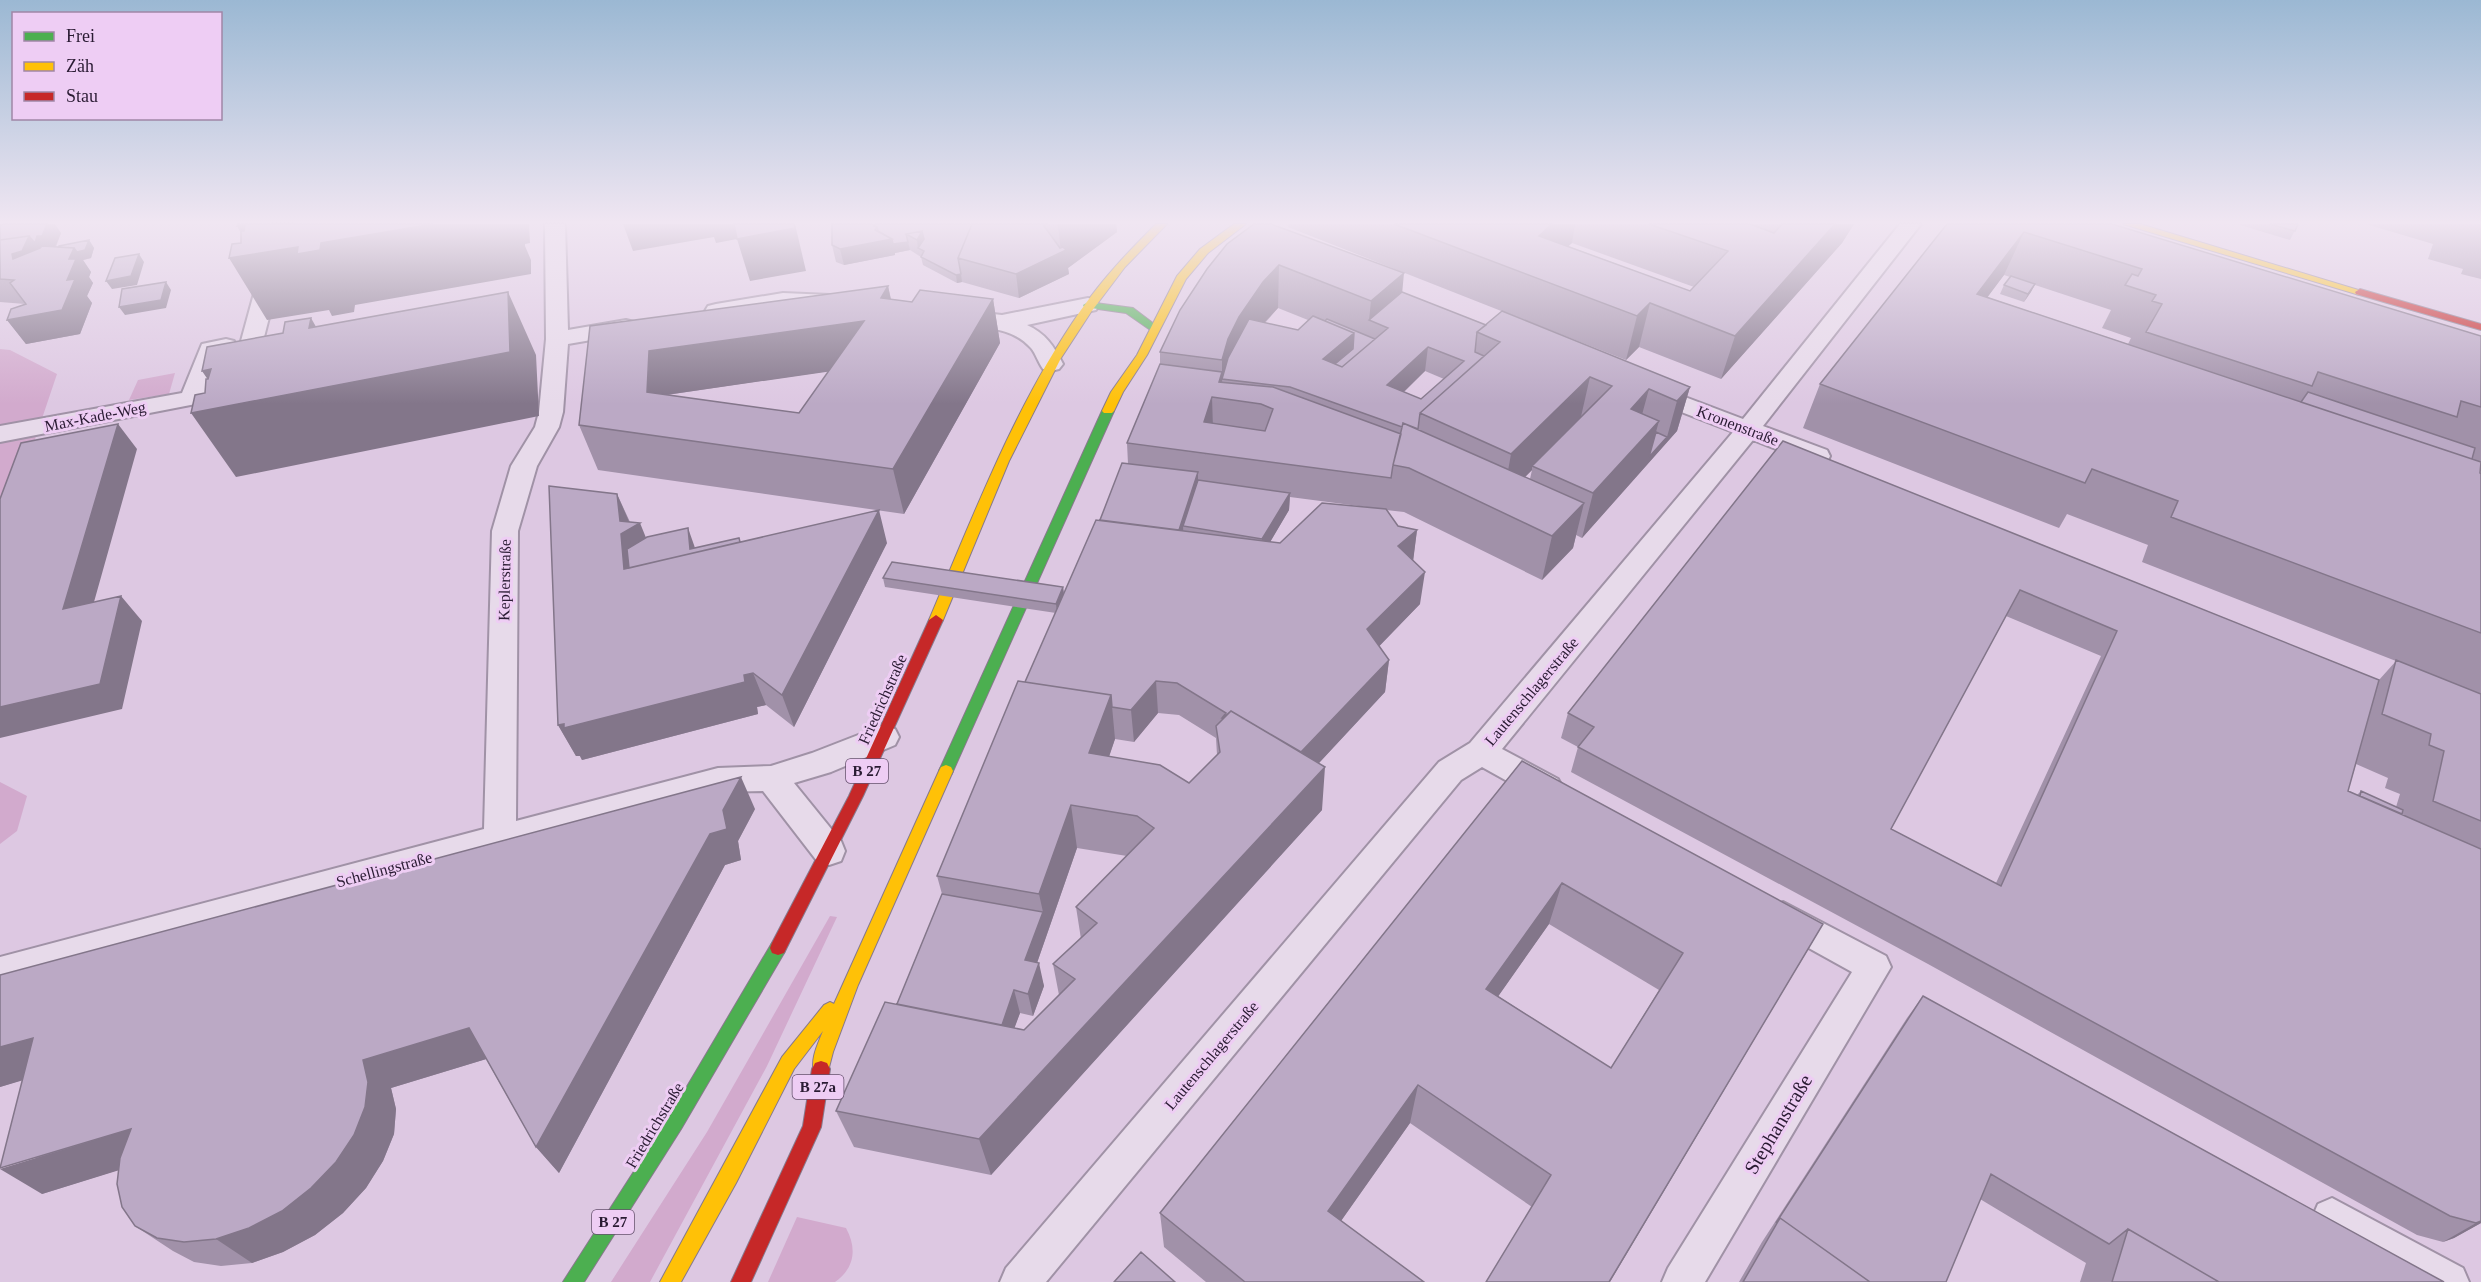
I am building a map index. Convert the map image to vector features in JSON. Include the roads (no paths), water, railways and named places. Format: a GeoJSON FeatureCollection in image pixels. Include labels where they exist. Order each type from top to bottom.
{"type":"FeatureCollection","features":[{"type":"Feature","properties":{"kind":"main road","name":"Friedrichstraße"},"geometry":{"type":"LineString","coordinates":[[573,1282],[652,1162],[706,1072],[763,974],[829,851],[884,736],[1026,413],[1051,364],[1088,305],[1105,284]]}},
{"type":"Feature","properties":{"kind":"main road"},"geometry":{"type":"LineString","coordinates":[[670,1282],[729,1177],[788,1063],[850,985],[1117,392],[1144,351],[1153,327],[1175,284]]}},
{"type":"Feature","properties":{"kind":"main road"},"geometry":{"type":"LineString","coordinates":[[2333,284],[2481,327]]}},
{"type":"Feature","properties":{"kind":"main road"},"geometry":{"type":"LineString","coordinates":[[1088,305],[1129,310],[1153,327]]}},
{"type":"Feature","properties":{"kind":"main road","name":"B 27a"},"geometry":{"type":"LineString","coordinates":[[741,1282],[812,1127],[824,1053],[850,985]]}},
{"type":"Feature","properties":{"kind":"street"},"geometry":{"type":"LineString","coordinates":[[252,341],[267,284]]}},
{"type":"Feature","properties":{"kind":"street","name":"Keplerstraße"},"geometry":{"type":"LineString","coordinates":[[500,837],[505,531],[524,466],[547,427],[551,412],[557,339],[556,284]]}},
{"type":"Feature","properties":{"kind":"street","name":"Lautenschlagerstraße"},"geometry":{"type":"LineString","coordinates":[[1020,1282],[1450,771],[1481,752],[1749,429],[1799,362],[1862,284]]}},
{"type":"Feature","properties":{"kind":"street"},"geometry":{"type":"LineString","coordinates":[[696,315],[783,300],[844,303]]}},
{"type":"Feature","properties":{"kind":"street"},"geometry":{"type":"LineString","coordinates":[[1002,322],[1062,312],[1088,305]]}},
{"type":"Feature","properties":{"kind":"street"},"geometry":{"type":"LineString","coordinates":[[937,314],[1002,322],[1032,335],[1042,345],[1051,364]]}},
{"type":"Feature","properties":{"kind":"street"},"geometry":{"type":"LineString","coordinates":[[557,339],[650,323]]}},
{"type":"Feature","properties":{"kind":"street"},"geometry":{"type":"LineString","coordinates":[[1144,351],[1168,340],[1181,324]]}},
{"type":"Feature","properties":{"kind":"street"},"geometry":{"type":"LineString","coordinates":[[191,399],[210,349],[275,337]]}},
{"type":"Feature","properties":{"kind":"street","name":"Kronenstraße"},"geometry":{"type":"LineString","coordinates":[[1626,382],[1837,464]]}},
{"type":"Feature","properties":{"kind":"street","name":"Max-Kade-Weg"},"geometry":{"type":"LineString","coordinates":[[0,434],[191,399],[221,404],[253,386]]}},
{"type":"Feature","properties":{"kind":"street","name":"Schellingstraße"},"geometry":{"type":"LineString","coordinates":[[0,973],[718,780],[771,778],[820,763],[884,736]]}},
{"type":"Feature","properties":{"kind":"street"},"geometry":{"type":"LineString","coordinates":[[1481,752],[1570,801]]}},
{"type":"Feature","properties":{"kind":"street"},"geometry":{"type":"LineString","coordinates":[[771,778],[829,851]]}},
{"type":"Feature","properties":{"kind":"street","name":"Stephanstraße"},"geometry":{"type":"LineString","coordinates":[[1682,1282],[1874,967],[1753,901]]}},
{"type":"Feature","properties":{"kind":"street"},"geometry":{"type":"LineString","coordinates":[[2332,1218],[2449,1282]]}}]}
